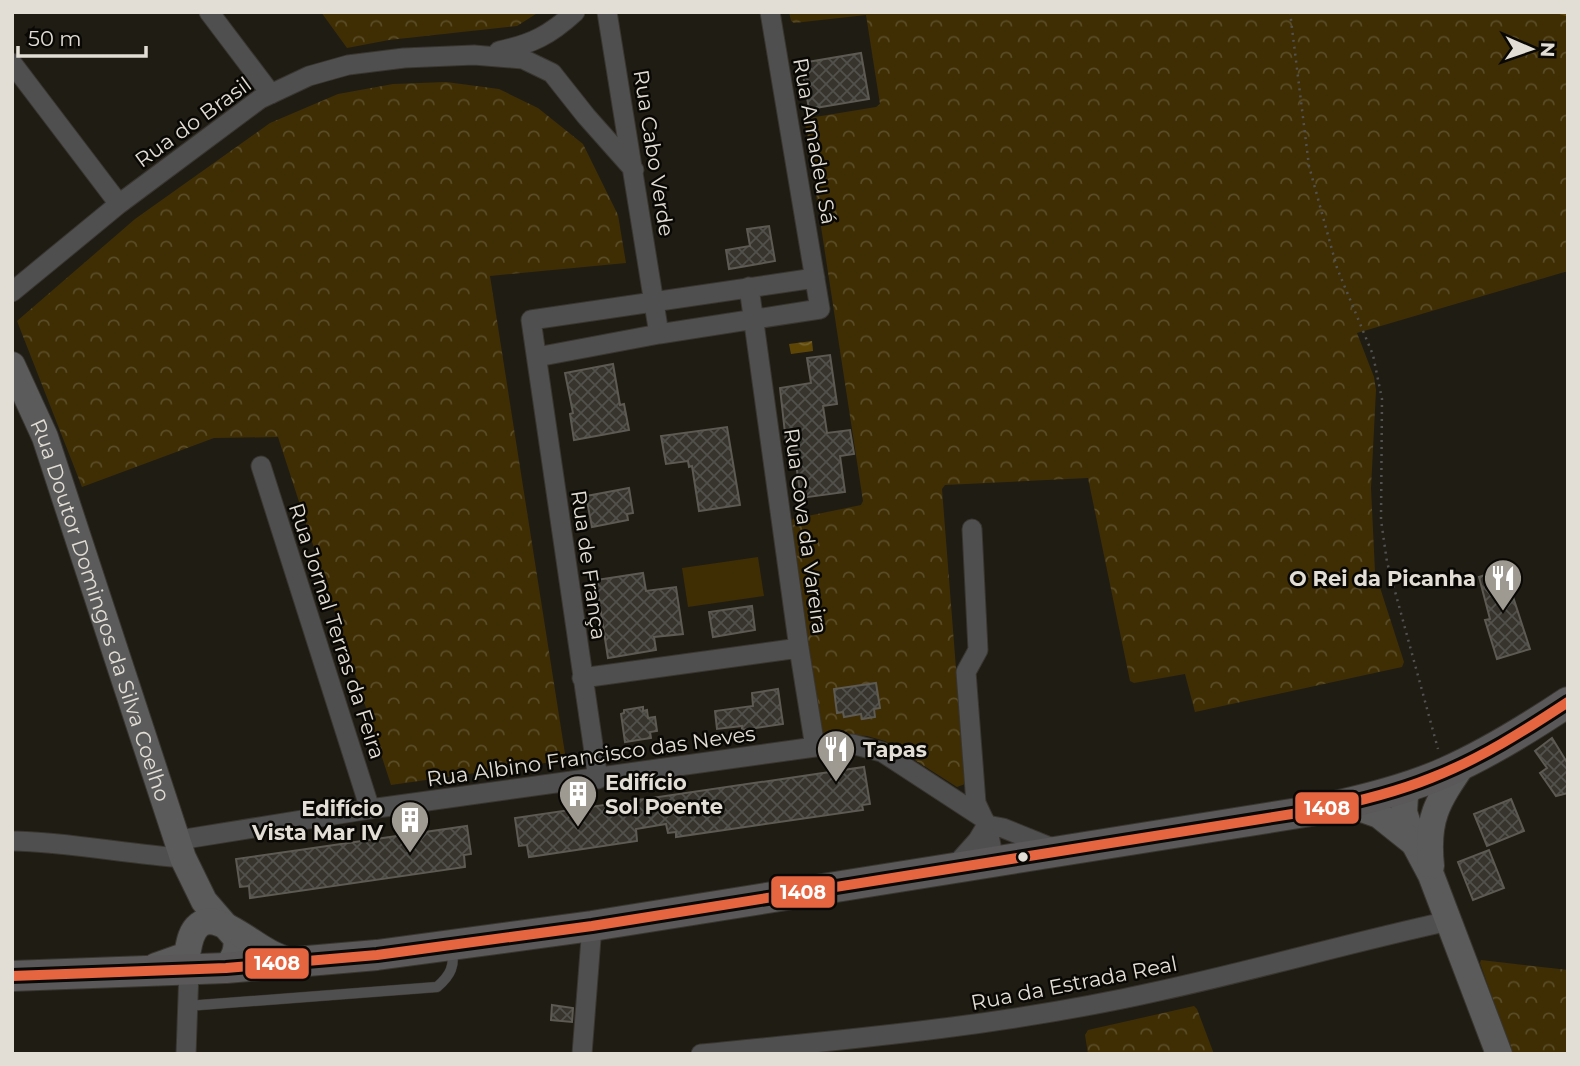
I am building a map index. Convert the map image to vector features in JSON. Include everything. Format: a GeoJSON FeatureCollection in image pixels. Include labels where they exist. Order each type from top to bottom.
{"type":"FeatureCollection","features":[{"type":"Feature","properties":{"kind":"main road"},"geometry":{"type":"LineString","coordinates":[[12,976],[138,971],[188,963],[226,968],[377,955],[592,926],[1348,804],[1435,775],[1512,737],[1568,702]]}},
{"type":"Feature","properties":{"kind":"street"},"geometry":{"type":"LineString","coordinates":[[209,12],[271,94]]}},
{"type":"Feature","properties":{"kind":"street","name":"Rua do Brasil"},"geometry":{"type":"LineString","coordinates":[[12,292],[119,204],[260,99],[309,76],[348,65],[404,58],[474,55],[524,46],[554,32],[575,12]]}},
{"type":"Feature","properties":{"kind":"street","name":"Rua Cabo Verde"},"geometry":{"type":"LineString","coordinates":[[607,12],[656,302],[659,334]]}},
{"type":"Feature","properties":{"kind":"street","name":"Rua Amadeu Sá"},"geometry":{"type":"LineString","coordinates":[[754,320],[820,309],[769,12]]}},
{"type":"Feature","properties":{"kind":"street","name":"Rua do Brasil"},"geometry":{"type":"LineString","coordinates":[[474,55],[523,60],[552,73],[634,170]]}},
{"type":"Feature","properties":{"kind":"street"},"geometry":{"type":"LineString","coordinates":[[12,63],[119,204]]}},
{"type":"Feature","properties":{"kind":"street"},"geometry":{"type":"LineString","coordinates":[[656,302],[815,278]]}},
{"type":"Feature","properties":{"kind":"street","name":"Rua Cova da Vareira"},"geometry":{"type":"LineString","coordinates":[[749,287],[815,747]]}},
{"type":"Feature","properties":{"kind":"street","name":"Rua de França"},"geometry":{"type":"LineString","coordinates":[[598,779],[531,320],[656,302]]}},
{"type":"Feature","properties":{"kind":"street"},"geometry":{"type":"LineString","coordinates":[[537,357],[659,334],[754,320]]}},
{"type":"Feature","properties":{"kind":"street","name":"Rua Doutor Domingos da Silva Coelho"},"geometry":{"type":"LineString","coordinates":[[12,365],[45,437],[181,849],[204,901],[227,926],[267,951],[293,962]]}},
{"type":"Feature","properties":{"kind":"street","name":"Rua Jornal Terras da Feira"},"geometry":{"type":"LineString","coordinates":[[261,466],[370,809]]}},
{"type":"Feature","properties":{"kind":"street"},"geometry":{"type":"LineString","coordinates":[[972,529],[978,650],[966,672],[976,803],[991,824],[1002,860]]}},
{"type":"Feature","properties":{"kind":"street"},"geometry":{"type":"LineString","coordinates":[[582,678],[799,648]]}},
{"type":"Feature","properties":{"kind":"street","name":"Rua Albino Francisco das Neves"},"geometry":{"type":"LineString","coordinates":[[12,841],[39,841],[134,854],[181,849],[370,809],[852,744],[882,751],[991,824],[1060,851]]}},
{"type":"Feature","properties":{"kind":"street"},"geometry":{"type":"LineString","coordinates":[[1422,837],[1441,795],[1435,775],[1405,796],[1404,812],[1422,837],[1432,875],[1499,1054]]}},
{"type":"Feature","properties":{"kind":"street"},"geometry":{"type":"LineString","coordinates":[[1348,804],[1379,815],[1422,837]]}},
{"type":"Feature","properties":{"kind":"street"},"geometry":{"type":"LineString","coordinates":[[953,868],[991,824]]}},
{"type":"Feature","properties":{"kind":"street","name":"Rua Doutor Domingos da Silva Coelho"},"geometry":{"type":"LineString","coordinates":[[181,849],[190,921],[188,963]]}},
{"type":"Feature","properties":{"kind":"street","name":"Rua da Estrada Real"},"geometry":{"type":"LineString","coordinates":[[701,1054],[855,1040],[992,1023],[1158,992],[1449,921]]}},
{"type":"Feature","properties":{"kind":"street"},"geometry":{"type":"LineString","coordinates":[[186,1054],[188,963],[192,934],[199,925],[213,923],[227,926]]}},
{"type":"Feature","properties":{"kind":"street","name":"Rua Doutor Domingos da Silva Coelho"},"geometry":{"type":"LineString","coordinates":[[226,968],[234,959],[237,946],[236,938],[227,926]]}},
{"type":"Feature","properties":{"kind":"street"},"geometry":{"type":"LineString","coordinates":[[582,1054],[592,926]]}},
{"type":"Feature","properties":{"kind":"lane"},"geometry":{"type":"LineString","coordinates":[[187,1006],[437,987],[453,971],[452,945]]}},
{"type":"Feature","properties":{"kind":"path"},"geometry":{"type":"LineString","coordinates":[[1290,12],[1309,166],[1337,268],[1373,355],[1382,399],[1381,520],[1387,562],[1435,775]]}},
{"type":"Feature","properties":{"kind":"green space"},"geometry":{"type":"Polygon","coordinates":[[[321,12],[539,12],[517,26],[389,40],[347,48],[321,12]]]}},
{"type":"Feature","properties":{"kind":"green space"},"geometry":{"type":"Polygon","coordinates":[[[789,12],[1568,12],[1568,271],[1357,333],[1374,377],[1376,390],[1371,488],[1375,572],[1404,662],[1402,667],[1195,712],[1185,674],[1134,683],[1130,681],[1088,478],[945,485],[942,489],[965,784],[957,787],[885,741],[867,736],[822,733],[818,728],[790,522],[793,519],[861,505],[863,501],[805,122],[809,118],[876,107],[880,104],[866,15],[794,23],[789,12]]]}},
{"type":"Feature","properties":{"kind":"green space"},"geometry":{"type":"Polygon","coordinates":[[[446,82],[499,89],[538,108],[583,144],[618,215],[626,263],[490,276],[566,760],[391,785],[278,437],[214,438],[82,487],[17,321],[135,219],[270,123],[338,94],[393,84],[446,82]]]}},
{"type":"Feature","properties":{"kind":"green space"},"geometry":{"type":"Polygon","coordinates":[[[758,557],[764,596],[688,607],[682,568],[758,557]]]}},
{"type":"Feature","properties":{"kind":"green space"},"geometry":{"type":"Polygon","coordinates":[[[1481,960],[1568,970],[1568,1054],[1512,1054],[1481,960]]]}},
{"type":"Feature","properties":{"kind":"green space"},"geometry":{"type":"Polygon","coordinates":[[[1194,1006],[1214,1054],[1088,1054],[1085,1035],[1088,1030],[1194,1006]]]}},
{"type":"Feature","properties":{"kind":"water"},"geometry":{"type":"Polygon","coordinates":[[[812,341],[813,351],[791,354],[789,344],[812,341]]]}},
{"type":"Feature","properties":{"kind":"building"},"geometry":{"type":"Polygon","coordinates":[[[861,53],[869,99],[809,109],[801,63],[861,53]]]}},
{"type":"Feature","properties":{"kind":"building"},"geometry":{"type":"Polygon","coordinates":[[[769,226],[775,261],[729,269],[726,250],[750,246],[747,229],[769,226]]]}},
{"type":"Feature","properties":{"kind":"building"},"geometry":{"type":"Polygon","coordinates":[[[830,355],[837,404],[823,406],[827,433],[850,430],[854,454],[840,456],[845,492],[801,498],[794,450],[787,451],[780,388],[811,383],[807,358],[830,355]]]}},
{"type":"Feature","properties":{"kind":"building"},"geometry":{"type":"Polygon","coordinates":[[[613,364],[620,405],[624,404],[629,430],[574,440],[570,414],[573,413],[565,373],[613,364]]]}},
{"type":"Feature","properties":{"kind":"building"},"geometry":{"type":"Polygon","coordinates":[[[727,427],[740,505],[699,511],[692,466],[689,467],[688,461],[666,464],[661,436],[727,427]]]}},
{"type":"Feature","properties":{"kind":"building"},"geometry":{"type":"Polygon","coordinates":[[[629,488],[633,513],[627,514],[628,520],[592,527],[586,496],[629,488]]]}},
{"type":"Feature","properties":{"kind":"building","name":"O Rei da Picanha"},"geometry":{"type":"Polygon","coordinates":[[[1504,569],[1530,649],[1497,659],[1485,620],[1490,619],[1479,577],[1504,569]]]}},
{"type":"Feature","properties":{"kind":"building"},"geometry":{"type":"Polygon","coordinates":[[[643,573],[646,591],[676,587],[683,634],[654,637],[656,650],[608,658],[596,580],[643,573]]]}},
{"type":"Feature","properties":{"kind":"building"},"geometry":{"type":"Polygon","coordinates":[[[752,606],[755,630],[713,637],[709,612],[752,606]]]}},
{"type":"Feature","properties":{"kind":"building"},"geometry":{"type":"Polygon","coordinates":[[[876,683],[880,708],[874,709],[875,717],[862,719],[861,714],[844,717],[843,712],[837,713],[834,689],[876,683]]]}},
{"type":"Feature","properties":{"kind":"building"},"geometry":{"type":"Polygon","coordinates":[[[778,689],[783,724],[742,730],[742,726],[717,729],[715,711],[753,706],[752,693],[778,689]]]}},
{"type":"Feature","properties":{"kind":"building"},"geometry":{"type":"Polygon","coordinates":[[[643,707],[643,711],[647,710],[648,718],[655,717],[657,731],[650,732],[651,738],[625,742],[621,714],[624,710],[643,707]]]}},
{"type":"Feature","properties":{"kind":"building"},"geometry":{"type":"Polygon","coordinates":[[[1552,738],[1568,764],[1568,793],[1556,796],[1540,773],[1547,768],[1535,751],[1552,738]]]}},
{"type":"Feature","properties":{"kind":"building"},"geometry":{"type":"Polygon","coordinates":[[[864,767],[870,804],[862,805],[863,810],[676,837],[676,832],[668,833],[666,824],[636,829],[637,841],[529,857],[527,845],[519,846],[515,818],[864,767]]]}},
{"type":"Feature","properties":{"kind":"building"},"geometry":{"type":"Polygon","coordinates":[[[1511,799],[1524,831],[1487,846],[1474,814],[1511,799]]]}},
{"type":"Feature","properties":{"kind":"building"},"geometry":{"type":"Polygon","coordinates":[[[467,826],[471,854],[464,855],[465,867],[250,898],[249,886],[240,887],[236,859],[467,826]]]}},
{"type":"Feature","properties":{"kind":"building"},"geometry":{"type":"Polygon","coordinates":[[[1489,850],[1504,888],[1473,900],[1458,862],[1489,850]]]}},
{"type":"Feature","properties":{"kind":"building"},"geometry":{"type":"Polygon","coordinates":[[[552,1005],[573,1008],[572,1022],[551,1020],[552,1005]]]}},
{"type":"Feature","properties":{"kind":"waterway"},"geometry":{"type":"LineString","coordinates":[[1561,12],[1568,14]]}},
{"type":"Feature","properties":{"kind":"transit line","name":"1408"},"geometry":{"type":"LineString","coordinates":[[12,976],[226,968],[377,955],[592,926],[1317,810],[1389,793],[1449,770],[1501,744],[1568,702]]}},
{"type":"Feature","properties":{"kind":"place","name":"O Rei da Picanha"},"geometry":{"type":"Point","coordinates":[1503,612]}},
{"type":"Feature","properties":{"kind":"place","name":"Tapas"},"geometry":{"type":"Point","coordinates":[836,783]}},
{"type":"Feature","properties":{"kind":"place","name":"Edifício Sol Poente"},"geometry":{"type":"Point","coordinates":[578,828]}},
{"type":"Feature","properties":{"kind":"place","name":"Edifício Vista Mar IV"},"geometry":{"type":"Point","coordinates":[410,854]}}]}
